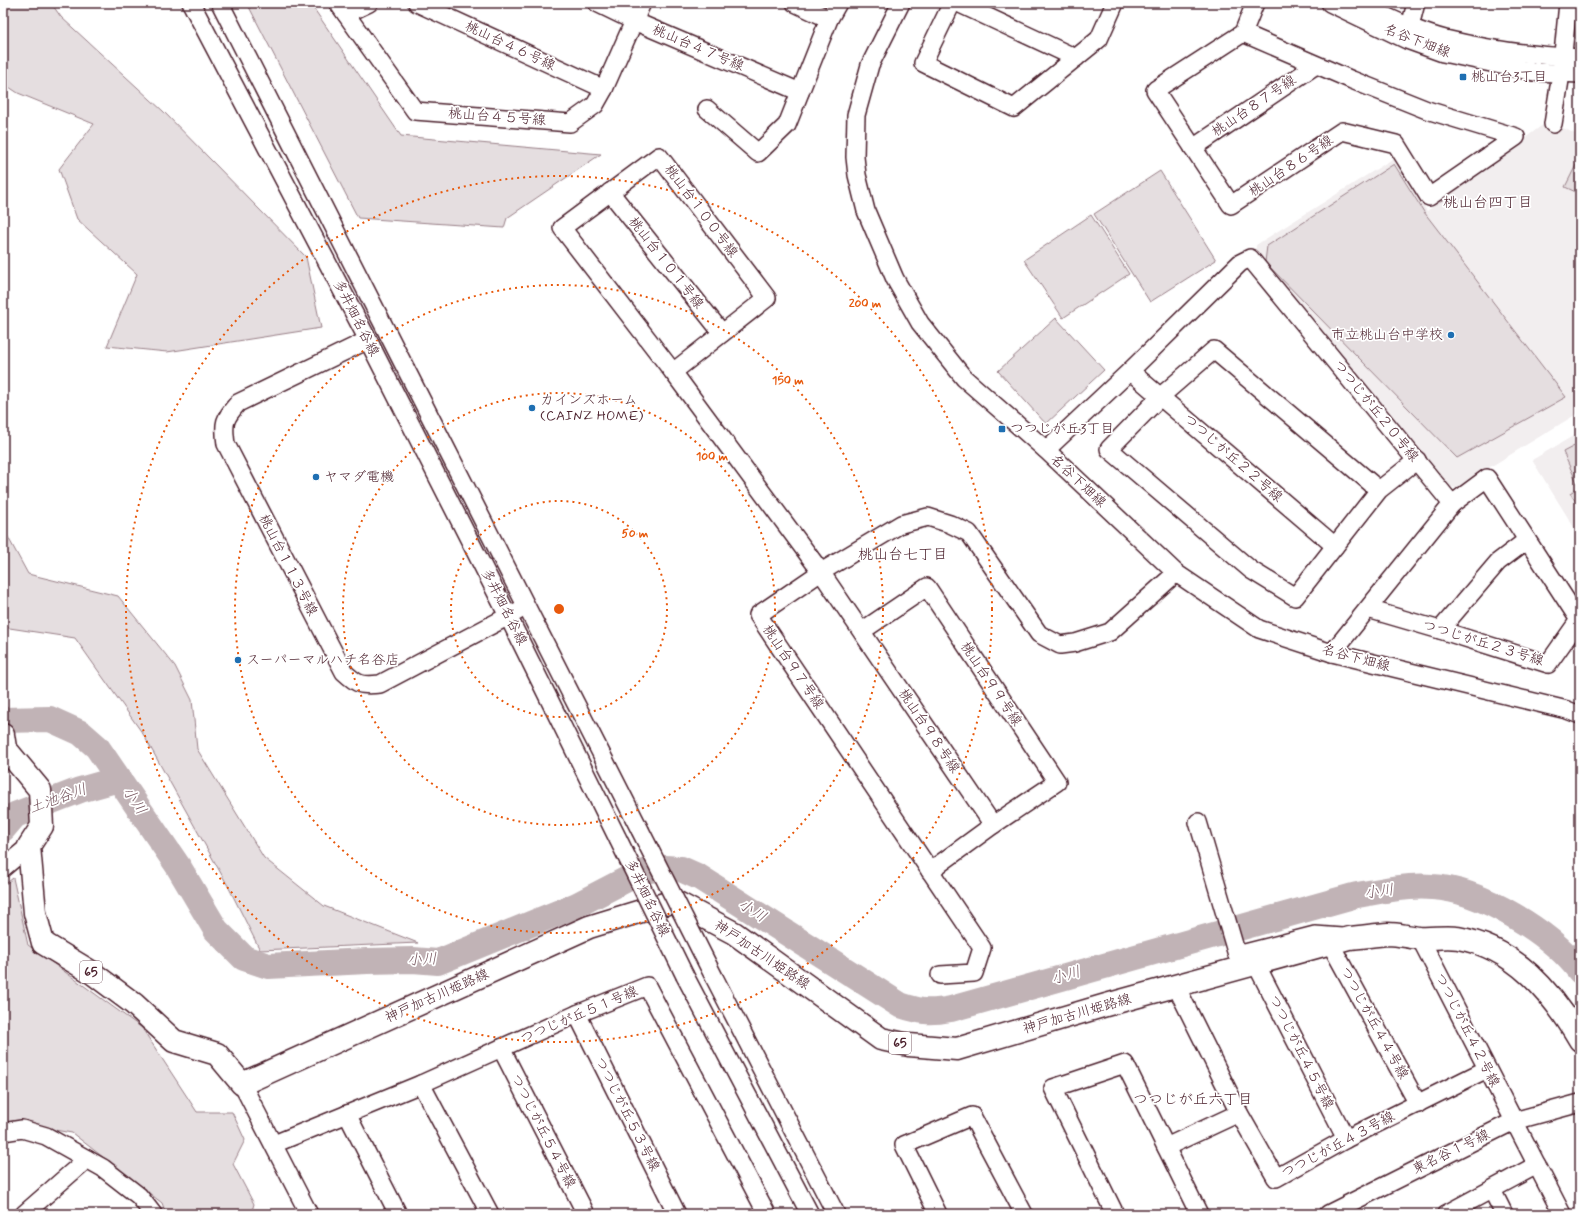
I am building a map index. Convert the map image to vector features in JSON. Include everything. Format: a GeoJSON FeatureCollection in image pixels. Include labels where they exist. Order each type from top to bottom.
{"type":"FeatureCollection","features":[{"type":"Feature","properties":{"kind":"main road"},"geometry":{"type":"LineString","coordinates":[[3,735],[5,748],[40,790],[42,826],[28,846]]}},
{"type":"Feature","properties":{"kind":"main road","name":"65"},"geometry":{"type":"LineString","coordinates":[[28,846],[35,913],[44,943],[91,972],[128,999],[174,1041],[217,1054],[242,1084]]}},
{"type":"Feature","properties":{"kind":"main road","name":"神戸加古川姫路線"},"geometry":{"type":"LineString","coordinates":[[242,1084],[589,927],[674,900],[734,933],[880,1039],[909,1045],[957,1049],[1176,986],[1247,959],[1340,941],[1390,934],[1420,938],[1457,938],[1486,946],[1507,957],[1528,973],[1545,989],[1570,1023],[1580,1040]]}},
{"type":"Feature","properties":{"kind":"street","name":"多井畑名谷線"},"geometry":{"type":"LineString","coordinates":[[191,3],[368,340],[508,616],[685,976],[810,1214]]}},
{"type":"Feature","properties":{"kind":"street","name":"多井畑名谷線"},"geometry":{"type":"LineString","coordinates":[[220,3],[387,329],[525,607],[836,1214]]}},
{"type":"Feature","properties":{"kind":"street"},"geometry":{"type":"LineString","coordinates":[[342,9],[370,3]]}},
{"type":"Feature","properties":{"kind":"street","name":"桃山台４６号線"},"geometry":{"type":"LineString","coordinates":[[417,3],[604,89]]}},
{"type":"Feature","properties":{"kind":"street","name":"桃山台４７号線"},"geometry":{"type":"LineString","coordinates":[[597,3],[634,21],[800,92]]}},
{"type":"Feature","properties":{"kind":"street","name":"桃山台４５号線"},"geometry":{"type":"LineString","coordinates":[[342,9],[415,111],[570,123],[595,105],[604,89],[642,3]]}},
{"type":"Feature","properties":{"kind":"street"},"geometry":{"type":"LineString","coordinates":[[795,3],[829,19]]}},
{"type":"Feature","properties":{"kind":"street"},"geometry":{"type":"LineString","coordinates":[[707,109],[758,153],[787,125],[829,19],[838,3]]}},
{"type":"Feature","properties":{"kind":"street","name":"名谷下畑線"},"geometry":{"type":"LineString","coordinates":[[901,3],[870,65],[856,115],[857,175],[866,211],[895,279],[920,323],[964,378],[1046,450],[1176,574],[1259,629],[1332,653],[1552,706],[1580,715]]}},
{"type":"Feature","properties":{"kind":"street"},"geometry":{"type":"LineString","coordinates":[[952,3],[923,63],[1014,108],[1099,39],[1115,3]]}},
{"type":"Feature","properties":{"kind":"street"},"geometry":{"type":"LineString","coordinates":[[958,3],[1076,58]]}},
{"type":"Feature","properties":{"kind":"street"},"geometry":{"type":"LineString","coordinates":[[1243,34],[1255,3]]}},
{"type":"Feature","properties":{"kind":"street","name":"名谷下畑線"},"geometry":{"type":"LineString","coordinates":[[1330,3],[1408,34],[1500,49],[1580,58]]}},
{"type":"Feature","properties":{"kind":"street","name":"名谷下畑線"},"geometry":{"type":"LineString","coordinates":[[1358,3],[1408,34],[1443,53],[1534,72],[1580,74]]}},
{"type":"Feature","properties":{"kind":"street"},"geometry":{"type":"LineString","coordinates":[[1408,34],[1416,3]]}},
{"type":"Feature","properties":{"kind":"street"},"geometry":{"type":"LineString","coordinates":[[1553,124],[1561,74],[1568,3]]}},
{"type":"Feature","properties":{"kind":"street","name":"桃山台８６号線"},"geometry":{"type":"LineString","coordinates":[[1243,34],[1427,110],[1516,137],[1430,197],[1396,144],[1342,131],[1231,205],[1155,90],[1243,34]]}},
{"type":"Feature","properties":{"kind":"street","name":"桃山台８７号線"},"geometry":{"type":"LineString","coordinates":[[1193,148],[1316,65]]}},
{"type":"Feature","properties":{"kind":"street","name":"桃山台１００号線"},"geometry":{"type":"LineString","coordinates":[[673,372],[767,298],[659,156],[562,228],[673,372],[821,572]]}},
{"type":"Feature","properties":{"kind":"street","name":"桃山台１０１号線"},"geometry":{"type":"LineString","coordinates":[[610,192],[722,333]]}},
{"type":"Feature","properties":{"kind":"street","name":"つつじが丘２０号線"},"geometry":{"type":"LineString","coordinates":[[1046,450],[1130,371],[1240,263],[1250,258],[1452,504]]}},
{"type":"Feature","properties":{"kind":"street","name":"桃山台１１３号線"},"geometry":{"type":"LineString","coordinates":[[368,340],[238,403],[227,415],[224,428],[226,444],[344,672],[356,683],[368,685],[380,684],[525,607]]}},
{"type":"Feature","properties":{"kind":"street"},"geometry":{"type":"LineString","coordinates":[[1380,490],[1214,350],[1161,396],[1109,449],[1251,570],[1295,597],[1380,490],[1417,460]]}},
{"type":"Feature","properties":{"kind":"street","name":"つつじが丘２２号線"},"geometry":{"type":"LineString","coordinates":[[1130,371],[1161,396],[1334,546]]}},
{"type":"Feature","properties":{"kind":"street","name":"つつじが丘２３号線"},"geometry":{"type":"LineString","coordinates":[[1368,609],[1548,664],[1579,620],[1487,478],[1452,504]]}},
{"type":"Feature","properties":{"kind":"street"},"geometry":{"type":"LineString","coordinates":[[1332,653],[1452,504]]}},
{"type":"Feature","properties":{"kind":"street","name":"桃山台９７号線"},"geometry":{"type":"LineString","coordinates":[[940,975],[974,973],[982,948],[758,616],[821,572],[901,524],[928,517],[950,524],[969,534],[1039,634],[1060,645],[1075,643],[1110,632],[1176,574]]}},
{"type":"Feature","properties":{"kind":"street"},"geometry":{"type":"LineString","coordinates":[[1440,630],[1498,562],[1527,540]]}},
{"type":"Feature","properties":{"kind":"street","name":"桃山台９８号線"},"geometry":{"type":"LineString","coordinates":[[821,572],[993,825]]}},
{"type":"Feature","properties":{"kind":"street","name":"桃山台９９号線"},"geometry":{"type":"LineString","coordinates":[[862,631],[927,587],[1057,782],[993,825]]}},
{"type":"Feature","properties":{"kind":"street","name":"つつじが丘４５号線"},"geometry":{"type":"LineString","coordinates":[[1198,822],[1217,884],[1247,959],[1346,1140]]}},
{"type":"Feature","properties":{"kind":"street"},"geometry":{"type":"LineString","coordinates":[[930,871],[993,825]]}},
{"type":"Feature","properties":{"kind":"street"},"geometry":{"type":"LineString","coordinates":[[3,868],[28,846]]}},
{"type":"Feature","properties":{"kind":"street","name":"つつじが丘４２号線"},"geometry":{"type":"LineString","coordinates":[[1420,938],[1562,1214]]}},
{"type":"Feature","properties":{"kind":"street","name":"つつじが丘４４号線"},"geometry":{"type":"LineString","coordinates":[[1340,941],[1418,1104]]}},
{"type":"Feature","properties":{"kind":"street","name":"つつじが丘５１号線"},"geometry":{"type":"LineString","coordinates":[[274,1144],[421,1084],[577,1014],[647,986],[767,1214]]}},
{"type":"Feature","properties":{"kind":"street","name":"つつじが丘４３号線"},"geometry":{"type":"LineString","coordinates":[[1176,986],[1239,1113],[1276,1178],[1346,1140],[1487,1069]]}},
{"type":"Feature","properties":{"kind":"street","name":"つつじが丘５３号線"},"geometry":{"type":"LineString","coordinates":[[577,1014],[677,1214]]}},
{"type":"Feature","properties":{"kind":"street","name":"つつじが丘５４号線"},"geometry":{"type":"LineString","coordinates":[[500,1048],[586,1214]]}},
{"type":"Feature","properties":{"kind":"street"},"geometry":{"type":"LineString","coordinates":[[1115,1214],[1053,1088],[1125,1064],[1199,1214]]}},
{"type":"Feature","properties":{"kind":"street"},"geometry":{"type":"LineString","coordinates":[[242,1084],[310,1214]]}},
{"type":"Feature","properties":{"kind":"street"},"geometry":{"type":"LineString","coordinates":[[421,1084],[490,1214]]}},
{"type":"Feature","properties":{"kind":"street","name":"東名谷１号線"},"geometry":{"type":"LineString","coordinates":[[1328,1214],[1514,1121],[1580,1103]]}},
{"type":"Feature","properties":{"kind":"street"},"geometry":{"type":"LineString","coordinates":[[1166,1146],[1239,1113]]}},
{"type":"Feature","properties":{"kind":"street"},"geometry":{"type":"LineString","coordinates":[[347,1114],[398,1214]]}},
{"type":"Feature","properties":{"kind":"street"},"geometry":{"type":"LineString","coordinates":[[938,1214],[904,1145],[972,1116],[1024,1214]]}},
{"type":"Feature","properties":{"kind":"street"},"geometry":{"type":"LineString","coordinates":[[3,1132],[22,1129],[46,1136],[103,1168],[139,1196],[153,1214]]}},
{"type":"Feature","properties":{"kind":"street"},"geometry":{"type":"LineString","coordinates":[[24,1214],[87,1159]]}},
{"type":"Feature","properties":{"kind":"street"},"geometry":{"type":"LineString","coordinates":[[1446,1214],[1536,1165]]}},
{"type":"Feature","properties":{"kind":"street"},"geometry":{"type":"LineString","coordinates":[[1492,1190],[1504,1214]]}},
{"type":"Feature","properties":{"kind":"shaded area"},"geometry":{"type":"Polygon","coordinates":[[[3,3],[51,3],[61,17],[163,111],[306,257],[321,328],[167,352],[107,346],[137,274],[77,219],[59,169],[94,124],[18,93],[3,83],[3,3]]]}},
{"type":"Feature","properties":{"kind":"shaded area"},"geometry":{"type":"Polygon","coordinates":[[[247,3],[310,3],[401,136],[601,154],[507,218],[504,228],[358,218],[247,3]]]}},
{"type":"Feature","properties":{"kind":"shaded area","name":"市立桃山台中学校"},"geometry":{"type":"Polygon","coordinates":[[[1548,121],[1580,136],[1580,412],[1482,472],[1461,489],[1451,487],[1255,257],[1256,245],[1394,158],[1427,211],[1548,121]]]}},
{"type":"Feature","properties":{"kind":"shaded area"},"geometry":{"type":"Polygon","coordinates":[[[1580,157],[1580,194],[1565,187],[1580,157]]]}},
{"type":"Feature","properties":{"kind":"shaded area"},"geometry":{"type":"Polygon","coordinates":[[[1394,164],[1424,212],[1566,397],[1457,458],[1265,262],[1267,246],[1394,164]]]}},
{"type":"Feature","properties":{"kind":"shaded area"},"geometry":{"type":"Polygon","coordinates":[[[1160,171],[1216,260],[1150,302],[1094,214],[1160,171]]]}},
{"type":"Feature","properties":{"kind":"shaded area"},"geometry":{"type":"Polygon","coordinates":[[[1091,215],[1129,274],[1063,318],[1024,260],[1091,215]]]}},
{"type":"Feature","properties":{"kind":"shaded area"},"geometry":{"type":"Polygon","coordinates":[[[1056,318],[1104,370],[1046,424],[998,371],[1056,318]]]}},
{"type":"Feature","properties":{"kind":"shaded area"},"geometry":{"type":"Polygon","coordinates":[[[1580,432],[1580,537],[1532,460],[1580,432]]]}},
{"type":"Feature","properties":{"kind":"shaded area"},"geometry":{"type":"Polygon","coordinates":[[[1580,443],[1580,508],[1570,493],[1579,487],[1563,452],[1580,443]]]}},
{"type":"Feature","properties":{"kind":"shaded area"},"geometry":{"type":"Polygon","coordinates":[[[3,528],[28,574],[118,596],[175,666],[192,700],[197,749],[264,858],[324,906],[418,943],[260,950],[228,886],[143,734],[75,638],[3,627],[3,528]]]}},
{"type":"Feature","properties":{"kind":"shaded area"},"geometry":{"type":"Polygon","coordinates":[[[13,878],[28,945],[142,1028],[197,1112],[232,1112],[245,1140],[233,1164],[254,1204],[251,1214],[166,1214],[162,1203],[72,1133],[3,1121],[3,886],[13,878]]]}},
{"type":"Feature","properties":{"kind":"waterway","name":"小川"},"geometry":{"type":"LineString","coordinates":[[3,720],[50,719],[81,733],[97,747],[178,866],[216,930],[244,958],[268,966],[367,961],[413,960],[438,962],[577,905],[631,877],[649,870],[665,868],[681,869],[699,877],[900,1005],[925,1011],[951,1009],[1353,896],[1412,887],[1432,887],[1451,890],[1493,904],[1533,928],[1552,942],[1580,971]]}},
{"type":"Feature","properties":{"kind":"waterway","name":"土池谷川"},"geometry":{"type":"LineString","coordinates":[[3,829],[15,815],[80,790],[119,779]]}},
{"type":"Feature","properties":{"kind":"place","name":"桃山台3丁目"},"geometry":{"type":"Point","coordinates":[1463,77]}},
{"type":"Feature","properties":{"kind":"place","name":"市立桃山台中学校"},"geometry":{"type":"Point","coordinates":[1451,335]}},
{"type":"Feature","properties":{"kind":"place","name":"カインズホーム (CAINZ HOME)"},"geometry":{"type":"Point","coordinates":[532,408]}},
{"type":"Feature","properties":{"kind":"place","name":"つつじが丘3丁目"},"geometry":{"type":"Point","coordinates":[1002,429]}},
{"type":"Feature","properties":{"kind":"place","name":"ヤマダ電機"},"geometry":{"type":"Point","coordinates":[316,477]}},
{"type":"Feature","properties":{"kind":"place","name":"スーパーマルハチ名谷店"},"geometry":{"type":"Point","coordinates":[238,660]}},
{"type":"Feature","properties":{"kind":"district","name":"桃山台四丁目"},"geometry":{"type":"Point","coordinates":[1488,203]}},
{"type":"Feature","properties":{"kind":"district","name":"桃山台七丁目"},"geometry":{"type":"Point","coordinates":[903,555]}},
{"type":"Feature","properties":{"kind":"district","name":"つつじが丘六丁目"},"geometry":{"type":"Point","coordinates":[1193,1100]}}]}
